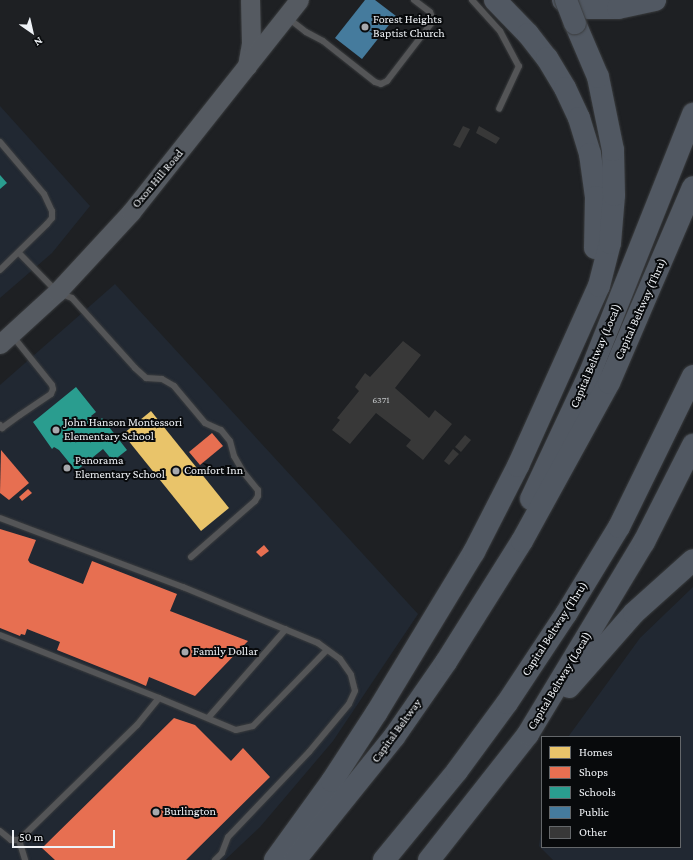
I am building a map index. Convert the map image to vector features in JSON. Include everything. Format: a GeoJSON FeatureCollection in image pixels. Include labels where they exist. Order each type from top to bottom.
{"type":"FeatureCollection","features":[{"type":"Feature","properties":{"kind":"highway"},"geometry":{"type":"LineString","coordinates":[[495,0],[528,34],[550,64],[579,118],[590,154],[596,197],[596,239],[589,282],[568,358]]}},
{"type":"Feature","properties":{"kind":"highway"},"geometry":{"type":"LineString","coordinates":[[275,860],[332,781],[377,712],[474,552],[518,466],[568,358],[599,286],[610,243],[614,195],[613,150],[606,108],[598,77],[564,0]]}},
{"type":"Feature","properties":{"kind":"highway"},"geometry":{"type":"LineString","coordinates":[[564,0],[589,8],[618,8],[655,0]]}},
{"type":"Feature","properties":{"kind":"highway","name":"Capital Beltway (Local)"},"geometry":{"type":"LineString","coordinates":[[488,595],[501,557],[590,373],[693,114]]}},
{"type":"Feature","properties":{"kind":"highway","name":"Capital Beltway (Thru)"},"geometry":{"type":"LineString","coordinates":[[488,595],[555,484],[609,383],[693,187]]}},
{"type":"Feature","properties":{"kind":"highway","name":"Capital Beltway (Thru)"},"geometry":{"type":"LineString","coordinates":[[384,860],[461,765],[507,703],[566,614],[619,526],[693,376]]}},
{"type":"Feature","properties":{"kind":"highway","name":"Capital Beltway (Local)"},"geometry":{"type":"LineString","coordinates":[[429,860],[528,734],[644,542],[693,446]]}},
{"type":"Feature","properties":{"kind":"highway"},"geometry":{"type":"LineString","coordinates":[[528,734],[634,613],[693,560]]}},
{"type":"Feature","properties":{"kind":"highway","name":"Capital Beltway"},"geometry":{"type":"LineString","coordinates":[[295,860],[394,737],[488,595]]}},
{"type":"Feature","properties":{"kind":"main road"},"geometry":{"type":"LineString","coordinates":[[245,71],[251,43],[250,0]]}},
{"type":"Feature","properties":{"kind":"main road","name":"Oxon Hill Road"},"geometry":{"type":"LineString","coordinates":[[6,339],[57,292],[131,212],[245,71],[299,0]]}},
{"type":"Feature","properties":{"kind":"lane"},"geometry":{"type":"LineString","coordinates":[[286,17],[306,32],[323,41],[374,82],[381,84],[387,81],[433,21],[430,12],[414,0]]}},
{"type":"Feature","properties":{"kind":"lane"},"geometry":{"type":"LineString","coordinates":[[472,0],[500,31],[519,66],[499,109]]}},
{"type":"Feature","properties":{"kind":"lane"},"geometry":{"type":"LineString","coordinates":[[0,142],[44,194],[52,211],[52,218],[47,224],[0,270]]}},
{"type":"Feature","properties":{"kind":"lane"},"geometry":{"type":"LineString","coordinates":[[19,253],[57,292],[72,298],[135,368],[146,378],[162,379],[174,386],[205,423],[221,430],[230,441],[244,473],[258,490],[258,496],[255,501],[191,557]]}},
{"type":"Feature","properties":{"kind":"lane"},"geometry":{"type":"LineString","coordinates":[[0,426],[2,428],[51,394],[53,389],[52,385],[6,339]]}},
{"type":"Feature","properties":{"kind":"lane"},"geometry":{"type":"LineString","coordinates":[[0,518],[183,586],[286,630],[327,650],[340,659],[351,675],[355,691],[349,704],[309,752],[228,837],[222,853],[215,860]]}},
{"type":"Feature","properties":{"kind":"lane"},"geometry":{"type":"LineString","coordinates":[[208,718],[286,630]]}},
{"type":"Feature","properties":{"kind":"lane"},"geometry":{"type":"LineString","coordinates":[[0,636],[159,698],[236,730],[253,726],[327,650]]}},
{"type":"Feature","properties":{"kind":"lane"},"geometry":{"type":"LineString","coordinates":[[0,831],[11,840],[19,840],[137,725],[159,698]]}},
{"type":"Feature","properties":{"kind":"lane"},"geometry":{"type":"LineString","coordinates":[[19,840],[25,860]]}},
{"type":"Feature","properties":{"kind":"shaded area"},"geometry":{"type":"Polygon","coordinates":[[[0,106],[90,206],[52,253],[0,298],[0,106]]]}},
{"type":"Feature","properties":{"kind":"shaded area"},"geometry":{"type":"Polygon","coordinates":[[[115,284],[418,614],[333,741],[260,827],[225,860],[0,860],[0,385],[115,284]]]}},
{"type":"Feature","properties":{"kind":"shaded area"},"geometry":{"type":"Polygon","coordinates":[[[693,587],[693,860],[553,860],[541,848],[681,848],[681,736],[569,736],[640,638],[693,587]]]}},
{"type":"Feature","properties":{"kind":"shaded area"},"geometry":{"type":"Polygon","coordinates":[[[541,831],[541,848],[539,846],[541,831]]]}},
{"type":"Feature","properties":{"kind":"building: Homes","name":"Comfort Inn"},"geometry":{"type":"Polygon","coordinates":[[[151,411],[229,508],[201,531],[123,434],[151,411]]]}},
{"type":"Feature","properties":{"kind":"building: Shops"},"geometry":{"type":"Polygon","coordinates":[[[212,433],[223,446],[200,465],[189,452],[212,433]]]}},
{"type":"Feature","properties":{"kind":"building: Shops"},"geometry":{"type":"Polygon","coordinates":[[[1,450],[29,483],[9,500],[0,493],[1,450]]]}},
{"type":"Feature","properties":{"kind":"building: Shops"},"geometry":{"type":"Polygon","coordinates":[[[28,489],[32,493],[22,501],[19,497],[28,489]]]}},
{"type":"Feature","properties":{"kind":"building: Shops"},"geometry":{"type":"Polygon","coordinates":[[[0,529],[36,540],[28,560],[30,563],[83,584],[92,561],[177,594],[170,611],[248,641],[195,696],[149,677],[146,686],[57,650],[60,642],[27,629],[25,635],[21,634],[20,636],[0,628],[0,529]]]}},
{"type":"Feature","properties":{"kind":"building: Shops"},"geometry":{"type":"Polygon","coordinates":[[[264,545],[269,551],[261,557],[256,552],[264,545]]]}},
{"type":"Feature","properties":{"kind":"building: Shops","name":"Burlington"},"geometry":{"type":"Polygon","coordinates":[[[174,718],[195,725],[231,761],[243,748],[270,777],[186,860],[55,860],[42,848],[174,718]]]}},
{"type":"Feature","properties":{"kind":"building: Schools"},"geometry":{"type":"Polygon","coordinates":[[[0,175],[7,183],[0,189],[0,175]]]}},
{"type":"Feature","properties":{"kind":"building: Schools"},"geometry":{"type":"Polygon","coordinates":[[[76,387],[96,412],[91,416],[97,423],[102,418],[127,450],[113,461],[103,449],[76,471],[59,450],[54,447],[52,449],[33,422],[76,387]]]}},
{"type":"Feature","properties":{"kind":"building: Public","name":"Forest Heights Baptist Church"},"geometry":{"type":"Polygon","coordinates":[[[365,0],[375,0],[396,16],[362,59],[335,38],[365,0]]]}},
{"type":"Feature","properties":{"kind":"building: Other"},"geometry":{"type":"Polygon","coordinates":[[[463,126],[470,129],[460,148],[453,145],[463,126]]]}},
{"type":"Feature","properties":{"kind":"building: Other"},"geometry":{"type":"Polygon","coordinates":[[[479,126],[500,138],[496,144],[476,133],[479,126]]]}},
{"type":"Feature","properties":{"kind":"building: Other"},"geometry":{"type":"Polygon","coordinates":[[[403,341],[421,355],[395,388],[429,418],[435,410],[452,424],[423,460],[406,446],[411,440],[376,413],[350,444],[332,430],[340,420],[337,418],[359,391],[355,387],[365,373],[370,377],[403,341]]]}},
{"type":"Feature","properties":{"kind":"building: Other"},"geometry":{"type":"Polygon","coordinates":[[[465,435],[471,440],[461,452],[455,447],[465,435]]]}},
{"type":"Feature","properties":{"kind":"building: Other"},"geometry":{"type":"Polygon","coordinates":[[[453,449],[459,454],[449,465],[444,461],[453,449]]]}},
{"type":"Feature","properties":{"kind":"place","name":"Forest Heights Baptist Church"},"geometry":{"type":"Point","coordinates":[365,27]}},
{"type":"Feature","properties":{"kind":"place","name":"John Hanson Montessori Elementary School"},"geometry":{"type":"Point","coordinates":[56,430]}},
{"type":"Feature","properties":{"kind":"place","name":"Panorama Elementary School"},"geometry":{"type":"Point","coordinates":[67,468]}},
{"type":"Feature","properties":{"kind":"place","name":"Comfort Inn"},"geometry":{"type":"Point","coordinates":[176,471]}},
{"type":"Feature","properties":{"kind":"place","name":"Family Dollar"},"geometry":{"type":"Point","coordinates":[185,652]}},
{"type":"Feature","properties":{"kind":"place","name":"Burlington"},"geometry":{"type":"Point","coordinates":[156,812]}}]}
